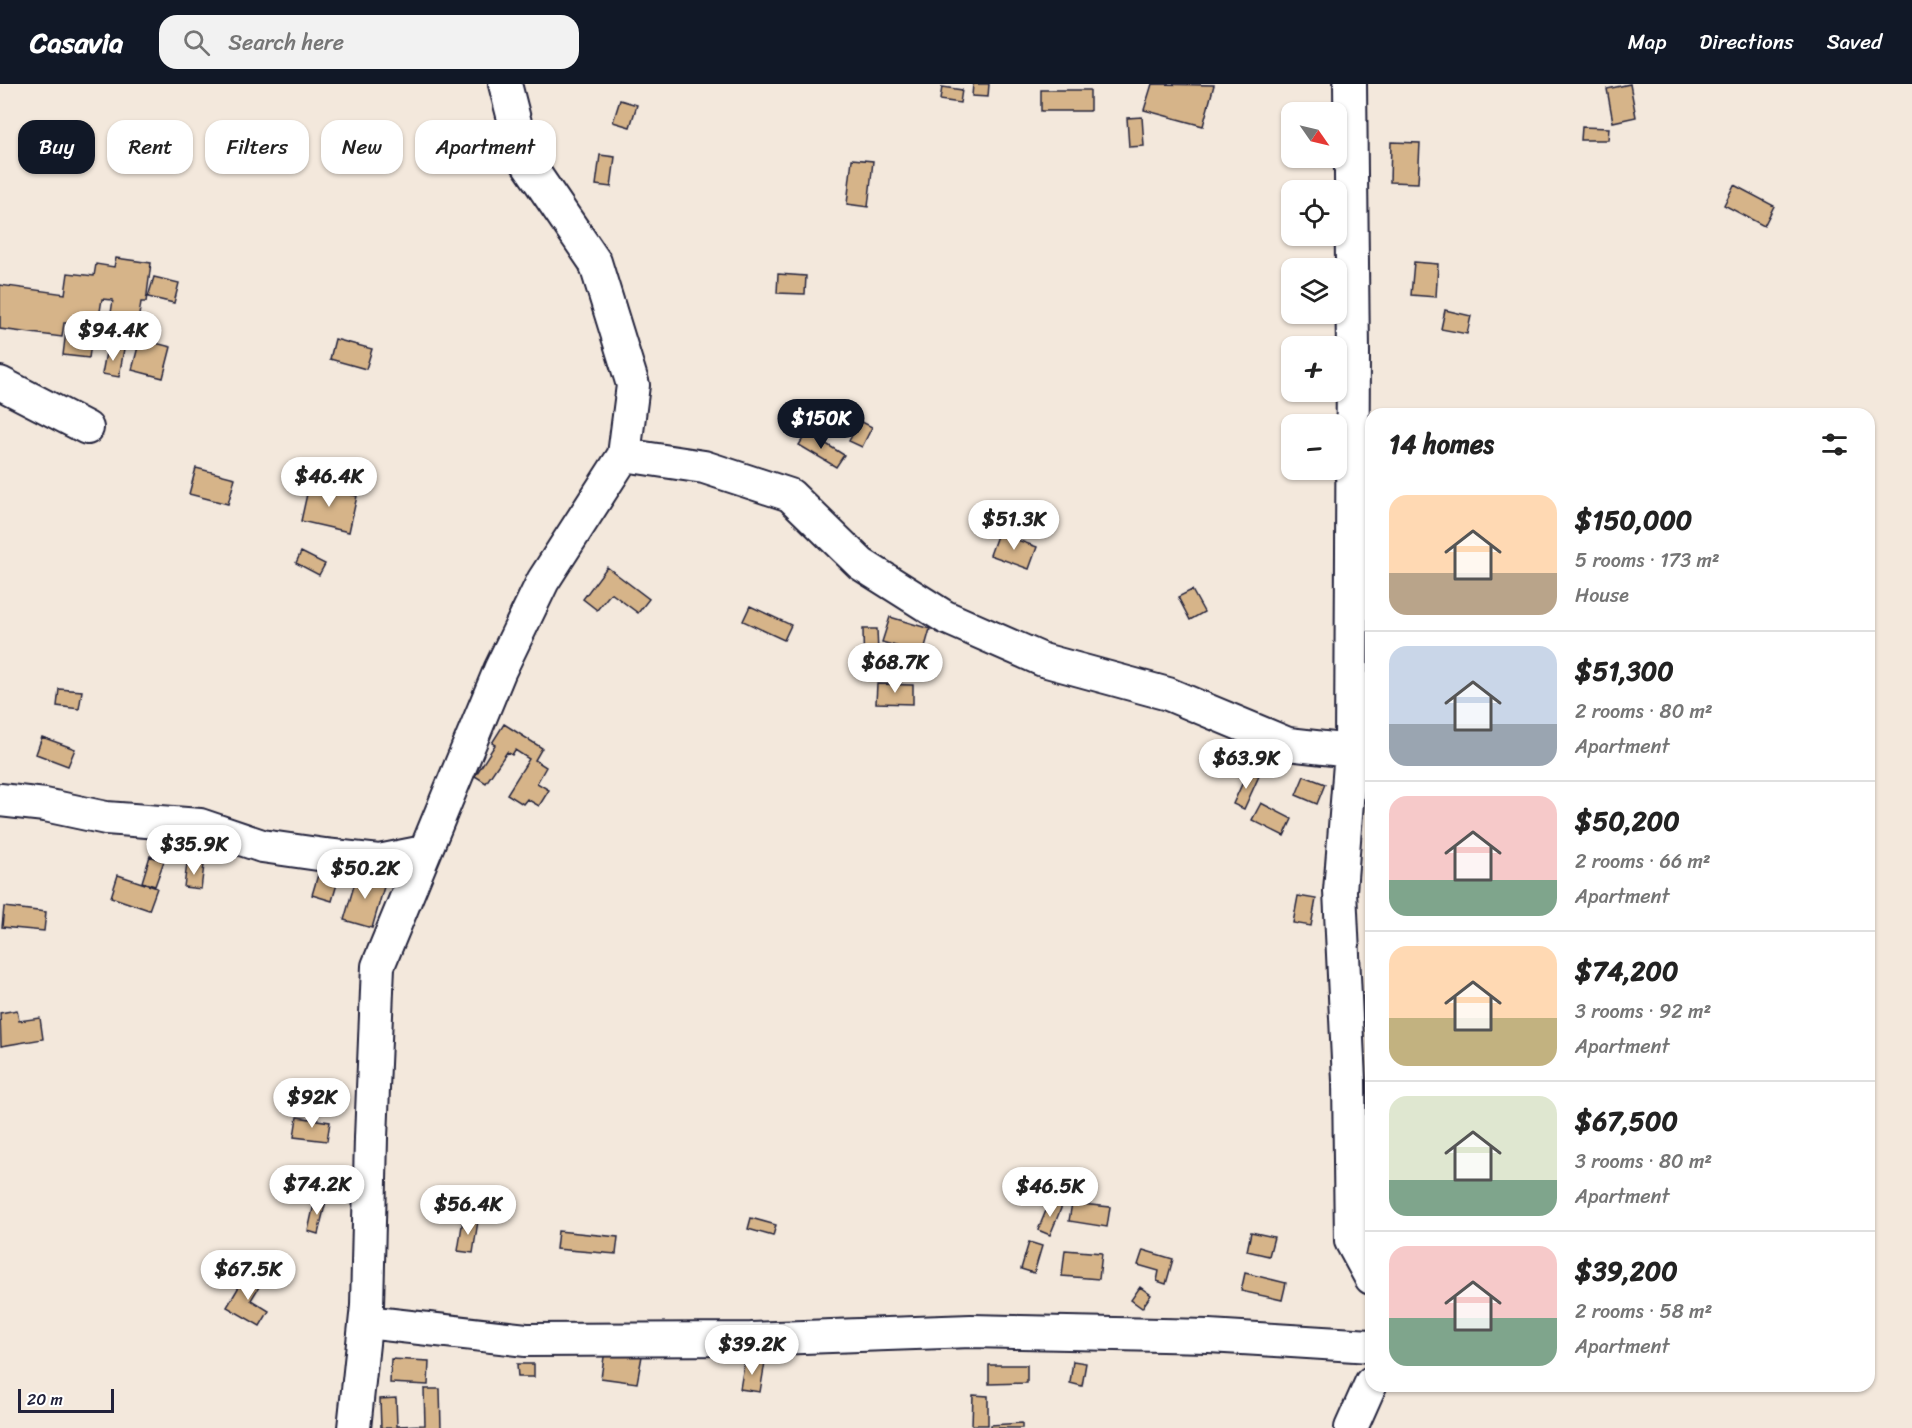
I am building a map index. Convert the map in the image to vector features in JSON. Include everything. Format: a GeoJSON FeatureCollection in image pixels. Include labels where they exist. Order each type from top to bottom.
{"type":"FeatureCollection","features":[{"type":"Feature","properties":{"kind":"street"},"geometry":{"type":"LineString","coordinates":[[354,1428],[366,1322],[378,966],[500,670],[543,581],[624,455],[633,384],[595,262],[524,158],[505,84]]}},
{"type":"Feature","properties":{"kind":"street"},"geometry":{"type":"LineString","coordinates":[[1350,84],[1353,353],[1351,751],[1340,891],[1350,1081],[1351,1241],[1365,1267]]}},
{"type":"Feature","properties":{"kind":"street"},"geometry":{"type":"LineString","coordinates":[[0,383],[87,428]]}},
{"type":"Feature","properties":{"kind":"street"},"geometry":{"type":"LineString","coordinates":[[624,455],[704,467],[790,495],[861,564],[945,617],[1043,660],[1168,694],[1288,744],[1351,751]]}},
{"type":"Feature","properties":{"kind":"street"},"geometry":{"type":"LineString","coordinates":[[0,800],[45,805],[106,818],[200,825],[262,846],[325,855],[379,861],[424,852]]}},
{"type":"Feature","properties":{"kind":"street"},"geometry":{"type":"LineString","coordinates":[[366,1322],[526,1340],[751,1339],[971,1331],[1209,1336],[1365,1346]]}},
{"type":"Feature","properties":{"kind":"street"},"geometry":{"type":"LineString","coordinates":[[1351,1428],[1367,1392]]}},
{"type":"Feature","properties":{"kind":"building"},"geometry":{"type":"Polygon","coordinates":[[[973,84],[989,84],[988,97],[972,96],[973,84]]]}},
{"type":"Feature","properties":{"kind":"building"},"geometry":{"type":"Polygon","coordinates":[[[1152,84],[1214,85],[1203,126],[1144,110],[1152,84]]]}},
{"type":"Feature","properties":{"kind":"building"},"geometry":{"type":"Polygon","coordinates":[[[1630,84],[1636,117],[1613,122],[1607,89],[1630,84]]]}},
{"type":"Feature","properties":{"kind":"building"},"geometry":{"type":"Polygon","coordinates":[[[942,87],[962,90],[960,103],[940,100],[942,87]]]}},
{"type":"Feature","properties":{"kind":"building"},"geometry":{"type":"Polygon","coordinates":[[[1041,90],[1090,90],[1090,111],[1041,111],[1041,90]]]}},
{"type":"Feature","properties":{"kind":"building"},"geometry":{"type":"Polygon","coordinates":[[[620,100],[637,105],[630,127],[613,122],[620,100]]]}},
{"type":"Feature","properties":{"kind":"building"},"geometry":{"type":"Polygon","coordinates":[[[1142,117],[1144,146],[1129,147],[1127,118],[1142,117]]]}},
{"type":"Feature","properties":{"kind":"building"},"geometry":{"type":"Polygon","coordinates":[[[1582,127],[1609,128],[1608,140],[1581,140],[1582,127]]]}},
{"type":"Feature","properties":{"kind":"building"},"geometry":{"type":"Polygon","coordinates":[[[1391,142],[1420,143],[1418,183],[1390,182],[1391,142]]]}},
{"type":"Feature","properties":{"kind":"building"},"geometry":{"type":"Polygon","coordinates":[[[600,155],[615,157],[611,187],[596,185],[600,155]]]}},
{"type":"Feature","properties":{"kind":"building"},"geometry":{"type":"Polygon","coordinates":[[[852,159],[873,161],[868,207],[847,204],[852,159]]]}},
{"type":"Feature","properties":{"kind":"building"},"geometry":{"type":"Polygon","coordinates":[[[1734,185],[1774,206],[1764,226],[1724,205],[1734,185]]]}},
{"type":"Feature","properties":{"kind":"building"},"geometry":{"type":"Polygon","coordinates":[[[116,258],[151,263],[146,302],[141,302],[135,342],[107,339],[113,300],[102,299],[97,330],[93,329],[89,358],[63,355],[67,323],[64,323],[62,337],[0,329],[0,285],[65,294],[68,273],[94,276],[96,264],[114,267],[116,258]]]}},
{"type":"Feature","properties":{"kind":"building"},"geometry":{"type":"Polygon","coordinates":[[[1414,262],[1438,264],[1436,297],[1411,295],[1414,262]]]}},
{"type":"Feature","properties":{"kind":"building"},"geometry":{"type":"Polygon","coordinates":[[[778,274],[806,276],[805,294],[777,293],[778,274]]]}},
{"type":"Feature","properties":{"kind":"building"},"geometry":{"type":"Polygon","coordinates":[[[154,277],[179,283],[174,303],[148,297],[154,277]]]}},
{"type":"Feature","properties":{"kind":"building"},"geometry":{"type":"Polygon","coordinates":[[[1445,310],[1471,316],[1467,334],[1441,329],[1445,310]]]}},
{"type":"Feature","properties":{"kind":"building"},"geometry":{"type":"Polygon","coordinates":[[[140,339],[171,347],[163,378],[132,370],[140,339]]]}},
{"type":"Feature","properties":{"kind":"building"},"geometry":{"type":"Polygon","coordinates":[[[335,339],[372,349],[366,369],[330,359],[335,339]]]}},
{"type":"Feature","properties":{"kind":"building"},"geometry":{"type":"Polygon","coordinates":[[[107,347],[124,349],[119,377],[102,374],[107,347]]]}},
{"type":"Feature","properties":{"kind":"building"},"geometry":{"type":"Polygon","coordinates":[[[860,421],[872,427],[862,447],[849,441],[860,421]]]}},
{"type":"Feature","properties":{"kind":"building"},"geometry":{"type":"Polygon","coordinates":[[[807,432],[844,455],[836,467],[799,445],[807,432]]]}},
{"type":"Feature","properties":{"kind":"building"},"geometry":{"type":"Polygon","coordinates":[[[196,468],[235,478],[228,504],[189,494],[196,468]]]}},
{"type":"Feature","properties":{"kind":"building"},"geometry":{"type":"Polygon","coordinates":[[[309,485],[357,496],[349,532],[301,521],[309,485]]]}},
{"type":"Feature","properties":{"kind":"building"},"geometry":{"type":"Polygon","coordinates":[[[998,533],[1037,547],[1029,569],[990,555],[998,533]]]}},
{"type":"Feature","properties":{"kind":"building"},"geometry":{"type":"Polygon","coordinates":[[[301,552],[325,564],[319,575],[296,563],[301,552]]]}},
{"type":"Feature","properties":{"kind":"building"},"geometry":{"type":"Polygon","coordinates":[[[607,567],[649,599],[638,613],[611,593],[597,610],[583,599],[607,567]]]}},
{"type":"Feature","properties":{"kind":"building"},"geometry":{"type":"Polygon","coordinates":[[[1192,590],[1204,612],[1190,620],[1178,597],[1192,590]]]}},
{"type":"Feature","properties":{"kind":"building"},"geometry":{"type":"Polygon","coordinates":[[[750,606],[791,625],[784,640],[743,621],[750,606]]]}},
{"type":"Feature","properties":{"kind":"building"},"geometry":{"type":"Polygon","coordinates":[[[890,617],[930,629],[923,654],[882,642],[890,617]]]}},
{"type":"Feature","properties":{"kind":"building"},"geometry":{"type":"Polygon","coordinates":[[[863,629],[877,629],[879,679],[864,680],[863,629]]]}},
{"type":"Feature","properties":{"kind":"building"},"geometry":{"type":"Polygon","coordinates":[[[877,684],[913,685],[913,704],[876,703],[877,684]]]}},
{"type":"Feature","properties":{"kind":"building"},"geometry":{"type":"Polygon","coordinates":[[[59,689],[82,691],[79,709],[57,706],[59,689]]]}},
{"type":"Feature","properties":{"kind":"building"},"geometry":{"type":"Polygon","coordinates":[[[504,724],[542,748],[535,760],[546,767],[537,783],[549,790],[539,806],[527,799],[523,804],[507,794],[529,759],[515,750],[512,755],[507,752],[486,783],[475,776],[495,745],[492,743],[504,724]]]}},
{"type":"Feature","properties":{"kind":"building"},"geometry":{"type":"Polygon","coordinates":[[[42,737],[75,749],[68,766],[36,754],[42,737]]]}},
{"type":"Feature","properties":{"kind":"building"},"geometry":{"type":"Polygon","coordinates":[[[1248,771],[1259,776],[1244,809],[1233,804],[1248,771]]]}},
{"type":"Feature","properties":{"kind":"building"},"geometry":{"type":"Polygon","coordinates":[[[1304,776],[1325,784],[1317,804],[1296,795],[1304,776]]]}},
{"type":"Feature","properties":{"kind":"building"},"geometry":{"type":"Polygon","coordinates":[[[1261,803],[1292,819],[1284,836],[1252,820],[1261,803]]]}},
{"type":"Feature","properties":{"kind":"building"},"geometry":{"type":"Polygon","coordinates":[[[150,856],[164,861],[155,886],[142,882],[150,856]]]}},
{"type":"Feature","properties":{"kind":"building"},"geometry":{"type":"Polygon","coordinates":[[[187,863],[204,865],[201,889],[184,887],[187,863]]]}},
{"type":"Feature","properties":{"kind":"building"},"geometry":{"type":"Polygon","coordinates":[[[320,868],[340,874],[332,901],[312,895],[320,868]]]}},
{"type":"Feature","properties":{"kind":"building"},"geometry":{"type":"Polygon","coordinates":[[[358,872],[386,880],[372,928],[344,920],[358,872]]]}},
{"type":"Feature","properties":{"kind":"building"},"geometry":{"type":"Polygon","coordinates":[[[118,875],[157,888],[149,910],[111,897],[118,875]]]}},
{"type":"Feature","properties":{"kind":"building"},"geometry":{"type":"Polygon","coordinates":[[[1298,896],[1316,899],[1311,926],[1293,923],[1298,896]]]}},
{"type":"Feature","properties":{"kind":"building"},"geometry":{"type":"Polygon","coordinates":[[[4,907],[46,912],[44,931],[2,927],[4,907]]]}},
{"type":"Feature","properties":{"kind":"building"},"geometry":{"type":"Polygon","coordinates":[[[17,1010],[19,1021],[40,1018],[43,1039],[1,1046],[0,1013],[17,1010]]]}},
{"type":"Feature","properties":{"kind":"building"},"geometry":{"type":"Polygon","coordinates":[[[297,1117],[330,1122],[327,1141],[294,1137],[297,1117]]]}},
{"type":"Feature","properties":{"kind":"building"},"geometry":{"type":"Polygon","coordinates":[[[284,1178],[312,1181],[310,1195],[282,1192],[284,1178]]]}},
{"type":"Feature","properties":{"kind":"building"},"geometry":{"type":"Polygon","coordinates":[[[438,1194],[469,1201],[467,1209],[436,1202],[438,1194]]]}},
{"type":"Feature","properties":{"kind":"building"},"geometry":{"type":"Polygon","coordinates":[[[315,1199],[326,1201],[318,1234],[308,1231],[315,1199]]]}},
{"type":"Feature","properties":{"kind":"building"},"geometry":{"type":"Polygon","coordinates":[[[1050,1201],[1062,1206],[1050,1235],[1038,1230],[1050,1201]]]}},
{"type":"Feature","properties":{"kind":"building"},"geometry":{"type":"Polygon","coordinates":[[[1072,1203],[1110,1207],[1107,1227],[1069,1221],[1072,1203]]]}},
{"type":"Feature","properties":{"kind":"building"},"geometry":{"type":"Polygon","coordinates":[[[751,1218],[776,1225],[773,1236],[748,1229],[751,1218]]]}},
{"type":"Feature","properties":{"kind":"building"},"geometry":{"type":"Polygon","coordinates":[[[463,1219],[478,1221],[473,1253],[458,1251],[463,1219]]]}},
{"type":"Feature","properties":{"kind":"building"},"geometry":{"type":"Polygon","coordinates":[[[558,1231],[618,1237],[616,1254],[556,1249],[558,1231]]]}},
{"type":"Feature","properties":{"kind":"building"},"geometry":{"type":"Polygon","coordinates":[[[1251,1232],[1274,1237],[1269,1256],[1247,1251],[1251,1232]]]}},
{"type":"Feature","properties":{"kind":"building"},"geometry":{"type":"Polygon","coordinates":[[[1029,1242],[1042,1246],[1034,1273],[1021,1269],[1029,1242]]]}},
{"type":"Feature","properties":{"kind":"building"},"geometry":{"type":"Polygon","coordinates":[[[1065,1250],[1102,1253],[1099,1279],[1062,1276],[1065,1250]]]}},
{"type":"Feature","properties":{"kind":"building"},"geometry":{"type":"Polygon","coordinates":[[[1143,1250],[1173,1259],[1166,1284],[1157,1281],[1159,1271],[1138,1265],[1143,1250]]]}},
{"type":"Feature","properties":{"kind":"building"},"geometry":{"type":"Polygon","coordinates":[[[247,1273],[262,1282],[251,1300],[269,1311],[260,1326],[227,1307],[247,1273]]]}},
{"type":"Feature","properties":{"kind":"building"},"geometry":{"type":"Polygon","coordinates":[[[1245,1273],[1286,1283],[1282,1300],[1241,1291],[1245,1273]]]}},
{"type":"Feature","properties":{"kind":"building"},"geometry":{"type":"Polygon","coordinates":[[[1140,1287],[1151,1295],[1142,1308],[1131,1300],[1140,1287]]]}},
{"type":"Feature","properties":{"kind":"building"},"geometry":{"type":"Polygon","coordinates":[[[605,1350],[642,1356],[637,1383],[601,1378],[605,1350]]]}},
{"type":"Feature","properties":{"kind":"building"},"geometry":{"type":"Polygon","coordinates":[[[391,1359],[429,1361],[428,1385],[390,1383],[391,1359]]]}},
{"type":"Feature","properties":{"kind":"building"},"geometry":{"type":"Polygon","coordinates":[[[745,1359],[765,1362],[760,1392],[740,1389],[745,1359]]]}},
{"type":"Feature","properties":{"kind":"building"},"geometry":{"type":"Polygon","coordinates":[[[1073,1361],[1086,1363],[1082,1386],[1070,1383],[1073,1361]]]}},
{"type":"Feature","properties":{"kind":"building"},"geometry":{"type":"Polygon","coordinates":[[[517,1364],[534,1364],[534,1377],[518,1377],[517,1364]]]}},
{"type":"Feature","properties":{"kind":"building"},"geometry":{"type":"Polygon","coordinates":[[[989,1365],[1027,1365],[1027,1383],[989,1384],[989,1365]]]}},
{"type":"Feature","properties":{"kind":"building"},"geometry":{"type":"Polygon","coordinates":[[[424,1389],[440,1389],[441,1428],[381,1428],[380,1399],[396,1398],[397,1426],[425,1425],[424,1389]]]}},
{"type":"Feature","properties":{"kind":"building"},"geometry":{"type":"Polygon","coordinates":[[[973,1395],[988,1396],[988,1425],[972,1425],[973,1395]]]}},
{"type":"Feature","properties":{"kind":"building"},"geometry":{"type":"Polygon","coordinates":[[[1022,1423],[1022,1428],[991,1428],[991,1425],[1022,1423]]]}}]}
